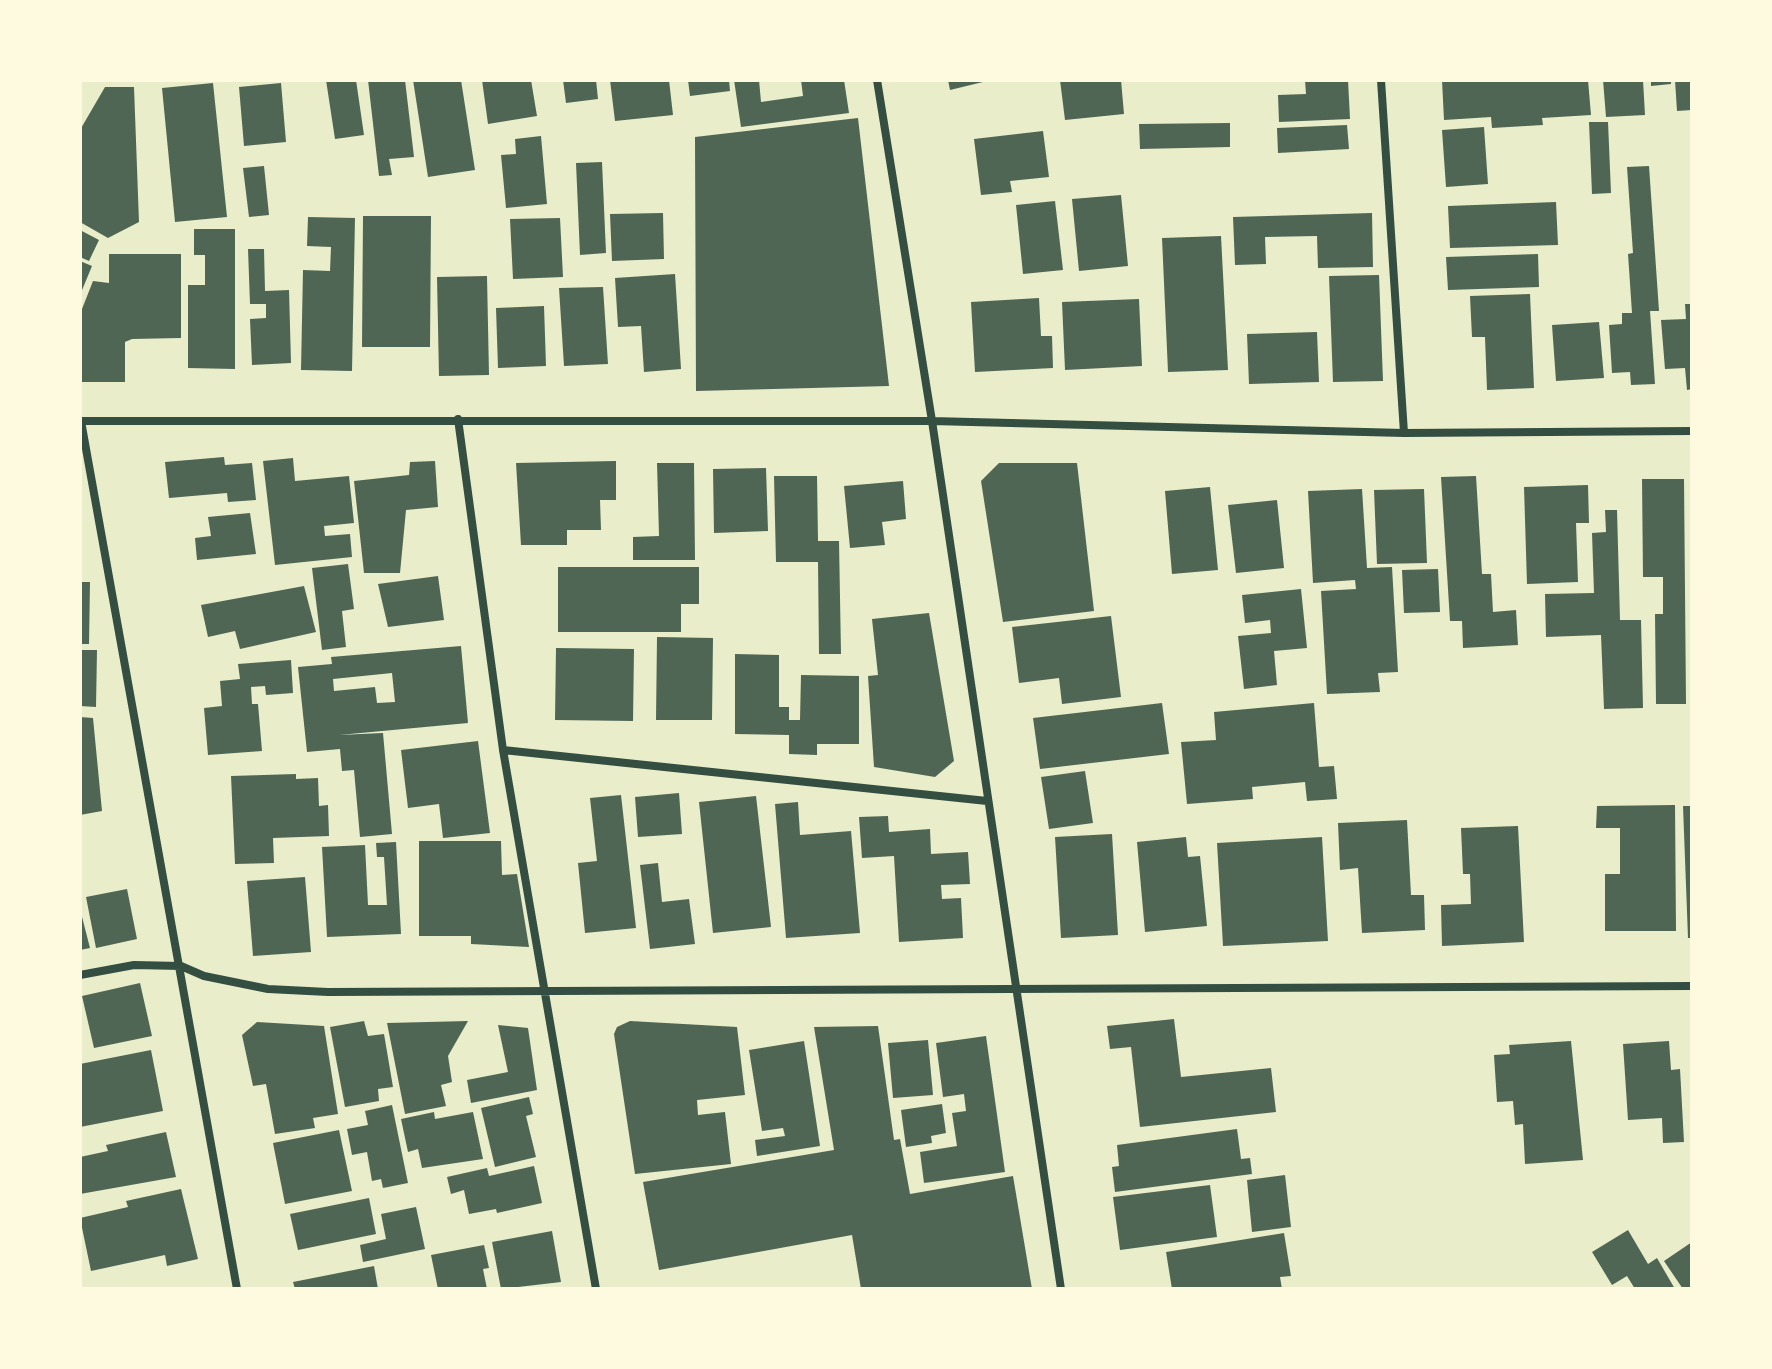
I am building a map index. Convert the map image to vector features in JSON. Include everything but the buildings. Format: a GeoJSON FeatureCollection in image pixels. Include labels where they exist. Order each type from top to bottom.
{"type":"FeatureCollection","features":[{"type":"Feature","properties":{"kind":"street"},"geometry":{"type":"LineString","coordinates":[[877,80],[932,421],[1061,1289]]}},
{"type":"Feature","properties":{"kind":"street"},"geometry":{"type":"LineString","coordinates":[[1381,80],[1404,433]]}},
{"type":"Feature","properties":{"kind":"street"},"geometry":{"type":"LineString","coordinates":[[458,419],[503,750],[596,1289]]}},
{"type":"Feature","properties":{"kind":"street"},"geometry":{"type":"LineString","coordinates":[[237,1289],[81,421],[932,421],[1404,433],[1692,431]]}},
{"type":"Feature","properties":{"kind":"street"},"geometry":{"type":"LineString","coordinates":[[503,750],[987,801]]}},
{"type":"Feature","properties":{"kind":"street"},"geometry":{"type":"LineString","coordinates":[[80,975],[134,965],[181,966],[204,976],[268,989],[545,993],[1692,986]]}}]}
